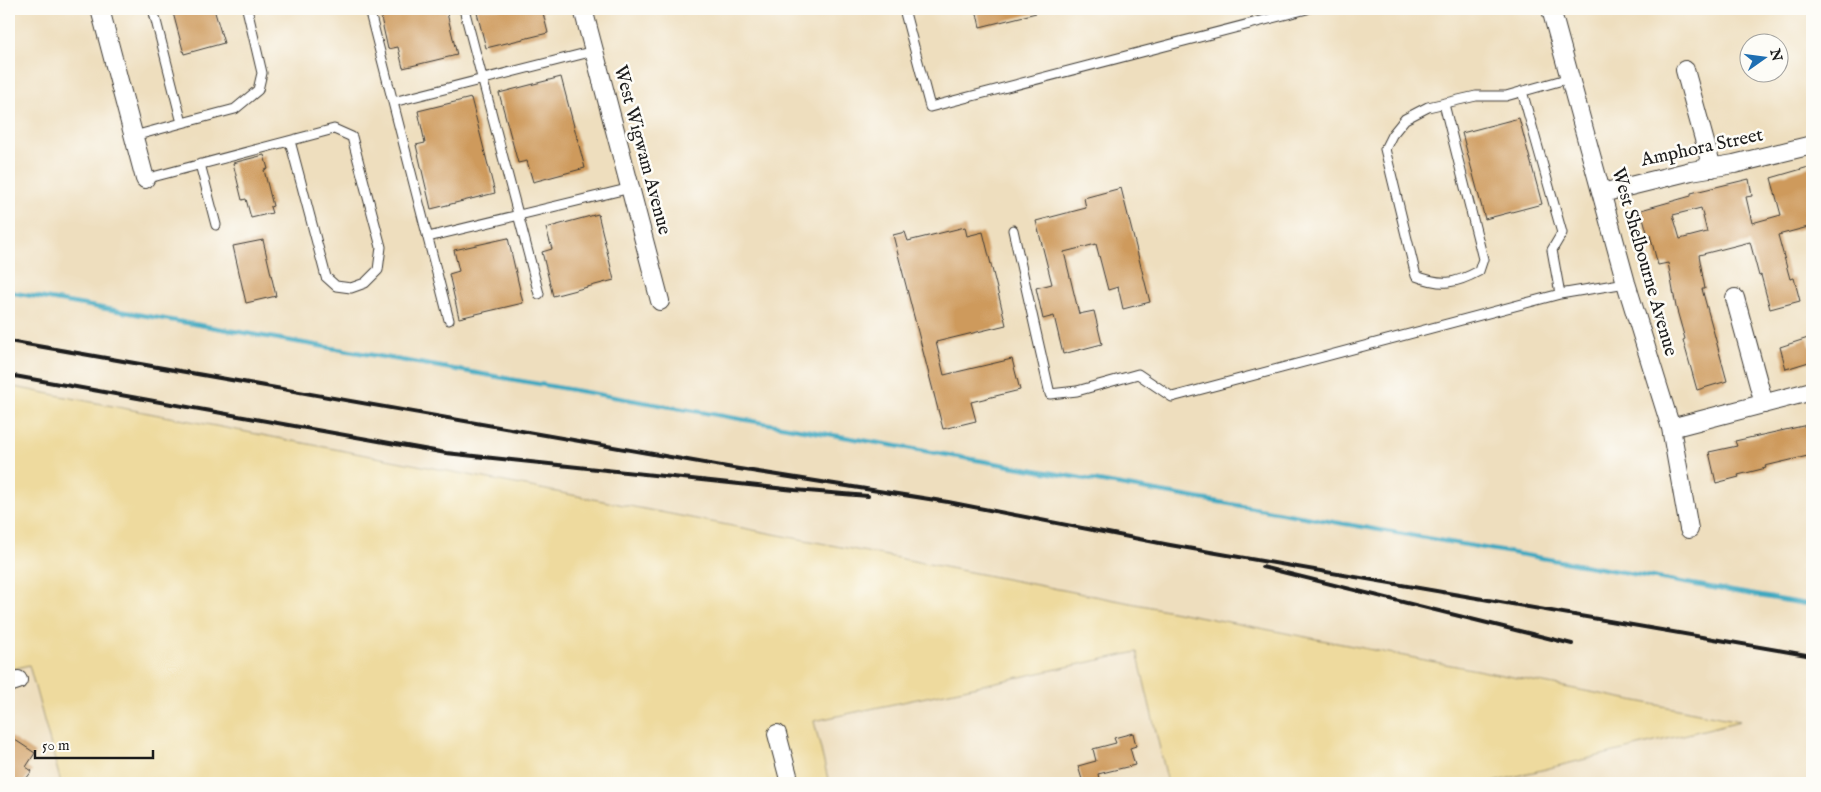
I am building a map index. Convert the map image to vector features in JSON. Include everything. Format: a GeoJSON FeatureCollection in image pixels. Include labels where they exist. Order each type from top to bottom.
{"type":"FeatureCollection","features":[{"type":"Feature","properties":{"kind":"street"},"geometry":{"type":"LineString","coordinates":[[100,9],[145,179]]}},
{"type":"Feature","properties":{"kind":"street","name":"West Wigwam Avenue"},"geometry":{"type":"LineString","coordinates":[[584,9],[660,301]]}},
{"type":"Feature","properties":{"kind":"street","name":"West Shelbourne Avenue"},"geometry":{"type":"LineString","coordinates":[[1551,9],[1626,283],[1671,428],[1689,529]]}},
{"type":"Feature","properties":{"kind":"street"},"geometry":{"type":"LineString","coordinates":[[1685,70],[1712,168]]}},
{"type":"Feature","properties":{"kind":"street","name":"Amphora Street"},"geometry":{"type":"LineString","coordinates":[[1602,193],[1691,171],[1734,164],[1812,145]]}},
{"type":"Feature","properties":{"kind":"street"},"geometry":{"type":"LineString","coordinates":[[1735,298],[1764,404]]}},
{"type":"Feature","properties":{"kind":"street"},"geometry":{"type":"LineString","coordinates":[[1671,428],[1812,391]]}},
{"type":"Feature","properties":{"kind":"street"},"geometry":{"type":"LineString","coordinates":[[777,734],[790,783]]}},
{"type":"Feature","properties":{"kind":"lane"},"geometry":{"type":"LineString","coordinates":[[152,9],[182,123]]}},
{"type":"Feature","properties":{"kind":"lane"},"geometry":{"type":"LineString","coordinates":[[134,136],[234,109],[258,90],[262,73],[247,9]]}},
{"type":"Feature","properties":{"kind":"lane"},"geometry":{"type":"LineString","coordinates":[[369,9],[449,320]]}},
{"type":"Feature","properties":{"kind":"lane"},"geometry":{"type":"LineString","coordinates":[[464,9],[539,294]]}},
{"type":"Feature","properties":{"kind":"lane"},"geometry":{"type":"LineString","coordinates":[[904,9],[930,108],[1307,9]]}},
{"type":"Feature","properties":{"kind":"lane"},"geometry":{"type":"LineString","coordinates":[[393,102],[594,51]]}},
{"type":"Feature","properties":{"kind":"lane"},"geometry":{"type":"LineString","coordinates":[[1444,104],[1483,259],[1479,271],[1461,281],[1434,283],[1416,276],[1385,148],[1392,135],[1406,119],[1428,108],[1444,104],[1476,96],[1506,96],[1570,78]]}},
{"type":"Feature","properties":{"kind":"lane"},"geometry":{"type":"LineString","coordinates":[[1522,91],[1562,233],[1552,250],[1560,294]]}},
{"type":"Feature","properties":{"kind":"lane"},"geometry":{"type":"LineString","coordinates":[[145,179],[334,129],[352,137],[381,247],[378,270],[365,283],[351,288],[336,286],[326,277],[290,141]]}},
{"type":"Feature","properties":{"kind":"lane"},"geometry":{"type":"LineString","coordinates":[[200,164],[216,224]]}},
{"type":"Feature","properties":{"kind":"lane"},"geometry":{"type":"LineString","coordinates":[[428,237],[631,188]]}},
{"type":"Feature","properties":{"kind":"lane"},"geometry":{"type":"LineString","coordinates":[[1013,230],[1050,394],[1077,391],[1138,374],[1172,397],[1560,294],[1626,283]]}},
{"type":"Feature","properties":{"kind":"sand"},"geometry":{"type":"Polygon","coordinates":[[[9,386],[1740,721],[1489,783],[1168,783],[1137,652],[814,721],[829,783],[61,783],[29,665],[9,670],[9,386]]]}},
{"type":"Feature","properties":{"kind":"building"},"geometry":{"type":"Polygon","coordinates":[[[172,9],[214,9],[224,43],[184,54],[172,9]]]}},
{"type":"Feature","properties":{"kind":"building"},"geometry":{"type":"Polygon","coordinates":[[[379,9],[446,9],[457,55],[403,68],[398,47],[388,49],[379,9]]]}},
{"type":"Feature","properties":{"kind":"building"},"geometry":{"type":"Polygon","coordinates":[[[476,9],[542,9],[548,33],[486,48],[476,9]]]}},
{"type":"Feature","properties":{"kind":"building"},"geometry":{"type":"Polygon","coordinates":[[[976,9],[1036,9],[1036,13],[980,27],[976,9]]]}},
{"type":"Feature","properties":{"kind":"building"},"geometry":{"type":"Polygon","coordinates":[[[561,77],[585,168],[533,182],[527,161],[518,163],[499,93],[561,77]]]}},
{"type":"Feature","properties":{"kind":"building"},"geometry":{"type":"Polygon","coordinates":[[[471,98],[495,193],[431,209],[416,145],[425,143],[418,111],[471,98]]]}},
{"type":"Feature","properties":{"kind":"building"},"geometry":{"type":"Polygon","coordinates":[[[1519,118],[1542,204],[1485,219],[1462,133],[1519,118]]]}},
{"type":"Feature","properties":{"kind":"building"},"geometry":{"type":"Polygon","coordinates":[[[264,155],[268,169],[264,170],[273,206],[270,207],[272,213],[251,218],[246,199],[242,200],[233,163],[264,155]]]}},
{"type":"Feature","properties":{"kind":"building"},"geometry":{"type":"Polygon","coordinates":[[[1812,166],[1812,226],[1778,235],[1790,279],[1794,278],[1800,301],[1770,309],[1750,242],[1699,255],[1705,289],[1702,289],[1727,381],[1697,390],[1683,340],[1685,339],[1676,307],[1668,263],[1658,265],[1641,210],[1691,196],[1691,193],[1749,179],[1752,196],[1746,197],[1752,223],[1781,215],[1771,178],[1812,166]],[[1701,208],[1673,215],[1680,239],[1707,232],[1701,208]]]}},
{"type":"Feature","properties":{"kind":"building"},"geometry":{"type":"Polygon","coordinates":[[[1121,188],[1150,302],[1123,309],[1118,287],[1108,290],[1096,244],[1064,252],[1079,314],[1094,311],[1102,344],[1063,354],[1054,316],[1043,319],[1036,288],[1052,284],[1036,221],[1086,208],[1084,198],[1121,188]]]}},
{"type":"Feature","properties":{"kind":"building"},"geometry":{"type":"Polygon","coordinates":[[[598,214],[614,280],[553,296],[542,252],[552,249],[546,228],[598,214]]]}},
{"type":"Feature","properties":{"kind":"building"},"geometry":{"type":"Polygon","coordinates":[[[965,227],[967,236],[983,232],[1006,325],[936,342],[944,375],[1012,359],[1020,390],[971,402],[976,421],[943,429],[893,235],[905,232],[908,241],[965,227]]]}},
{"type":"Feature","properties":{"kind":"building"},"geometry":{"type":"Polygon","coordinates":[[[508,238],[523,303],[459,318],[449,274],[459,271],[454,250],[508,238]]]}},
{"type":"Feature","properties":{"kind":"building"},"geometry":{"type":"Polygon","coordinates":[[[263,240],[276,296],[246,303],[233,246],[263,240]]]}},
{"type":"Feature","properties":{"kind":"building"},"geometry":{"type":"Polygon","coordinates":[[[1808,338],[1812,361],[1786,369],[1780,347],[1808,338]]]}},
{"type":"Feature","properties":{"kind":"building"},"geometry":{"type":"Polygon","coordinates":[[[1812,424],[1812,455],[1765,466],[1766,468],[1716,483],[1709,452],[1737,446],[1735,441],[1812,424]]]}},
{"type":"Feature","properties":{"kind":"building"},"geometry":{"type":"Polygon","coordinates":[[[1133,733],[1136,746],[1130,748],[1135,765],[1098,774],[1100,783],[1083,783],[1078,766],[1096,761],[1093,749],[1116,743],[1114,738],[1133,733]]]}},
{"type":"Feature","properties":{"kind":"building"},"geometry":{"type":"Polygon","coordinates":[[[9,736],[35,753],[26,767],[32,771],[23,783],[9,783],[9,736]]]}},
{"type":"Feature","properties":{"kind":"waterway"},"geometry":{"type":"LineString","coordinates":[[9,292],[1812,605]]}},
{"type":"Feature","properties":{"kind":"railway"},"geometry":{"type":"LineString","coordinates":[[9,341],[733,468],[948,502],[1170,545],[1812,656]]}},
{"type":"Feature","properties":{"kind":"railway"},"geometry":{"type":"LineString","coordinates":[[9,375],[446,453],[868,496]]}},
{"type":"Feature","properties":{"kind":"railway"},"geometry":{"type":"LineString","coordinates":[[1262,567],[1572,644]]}}]}
